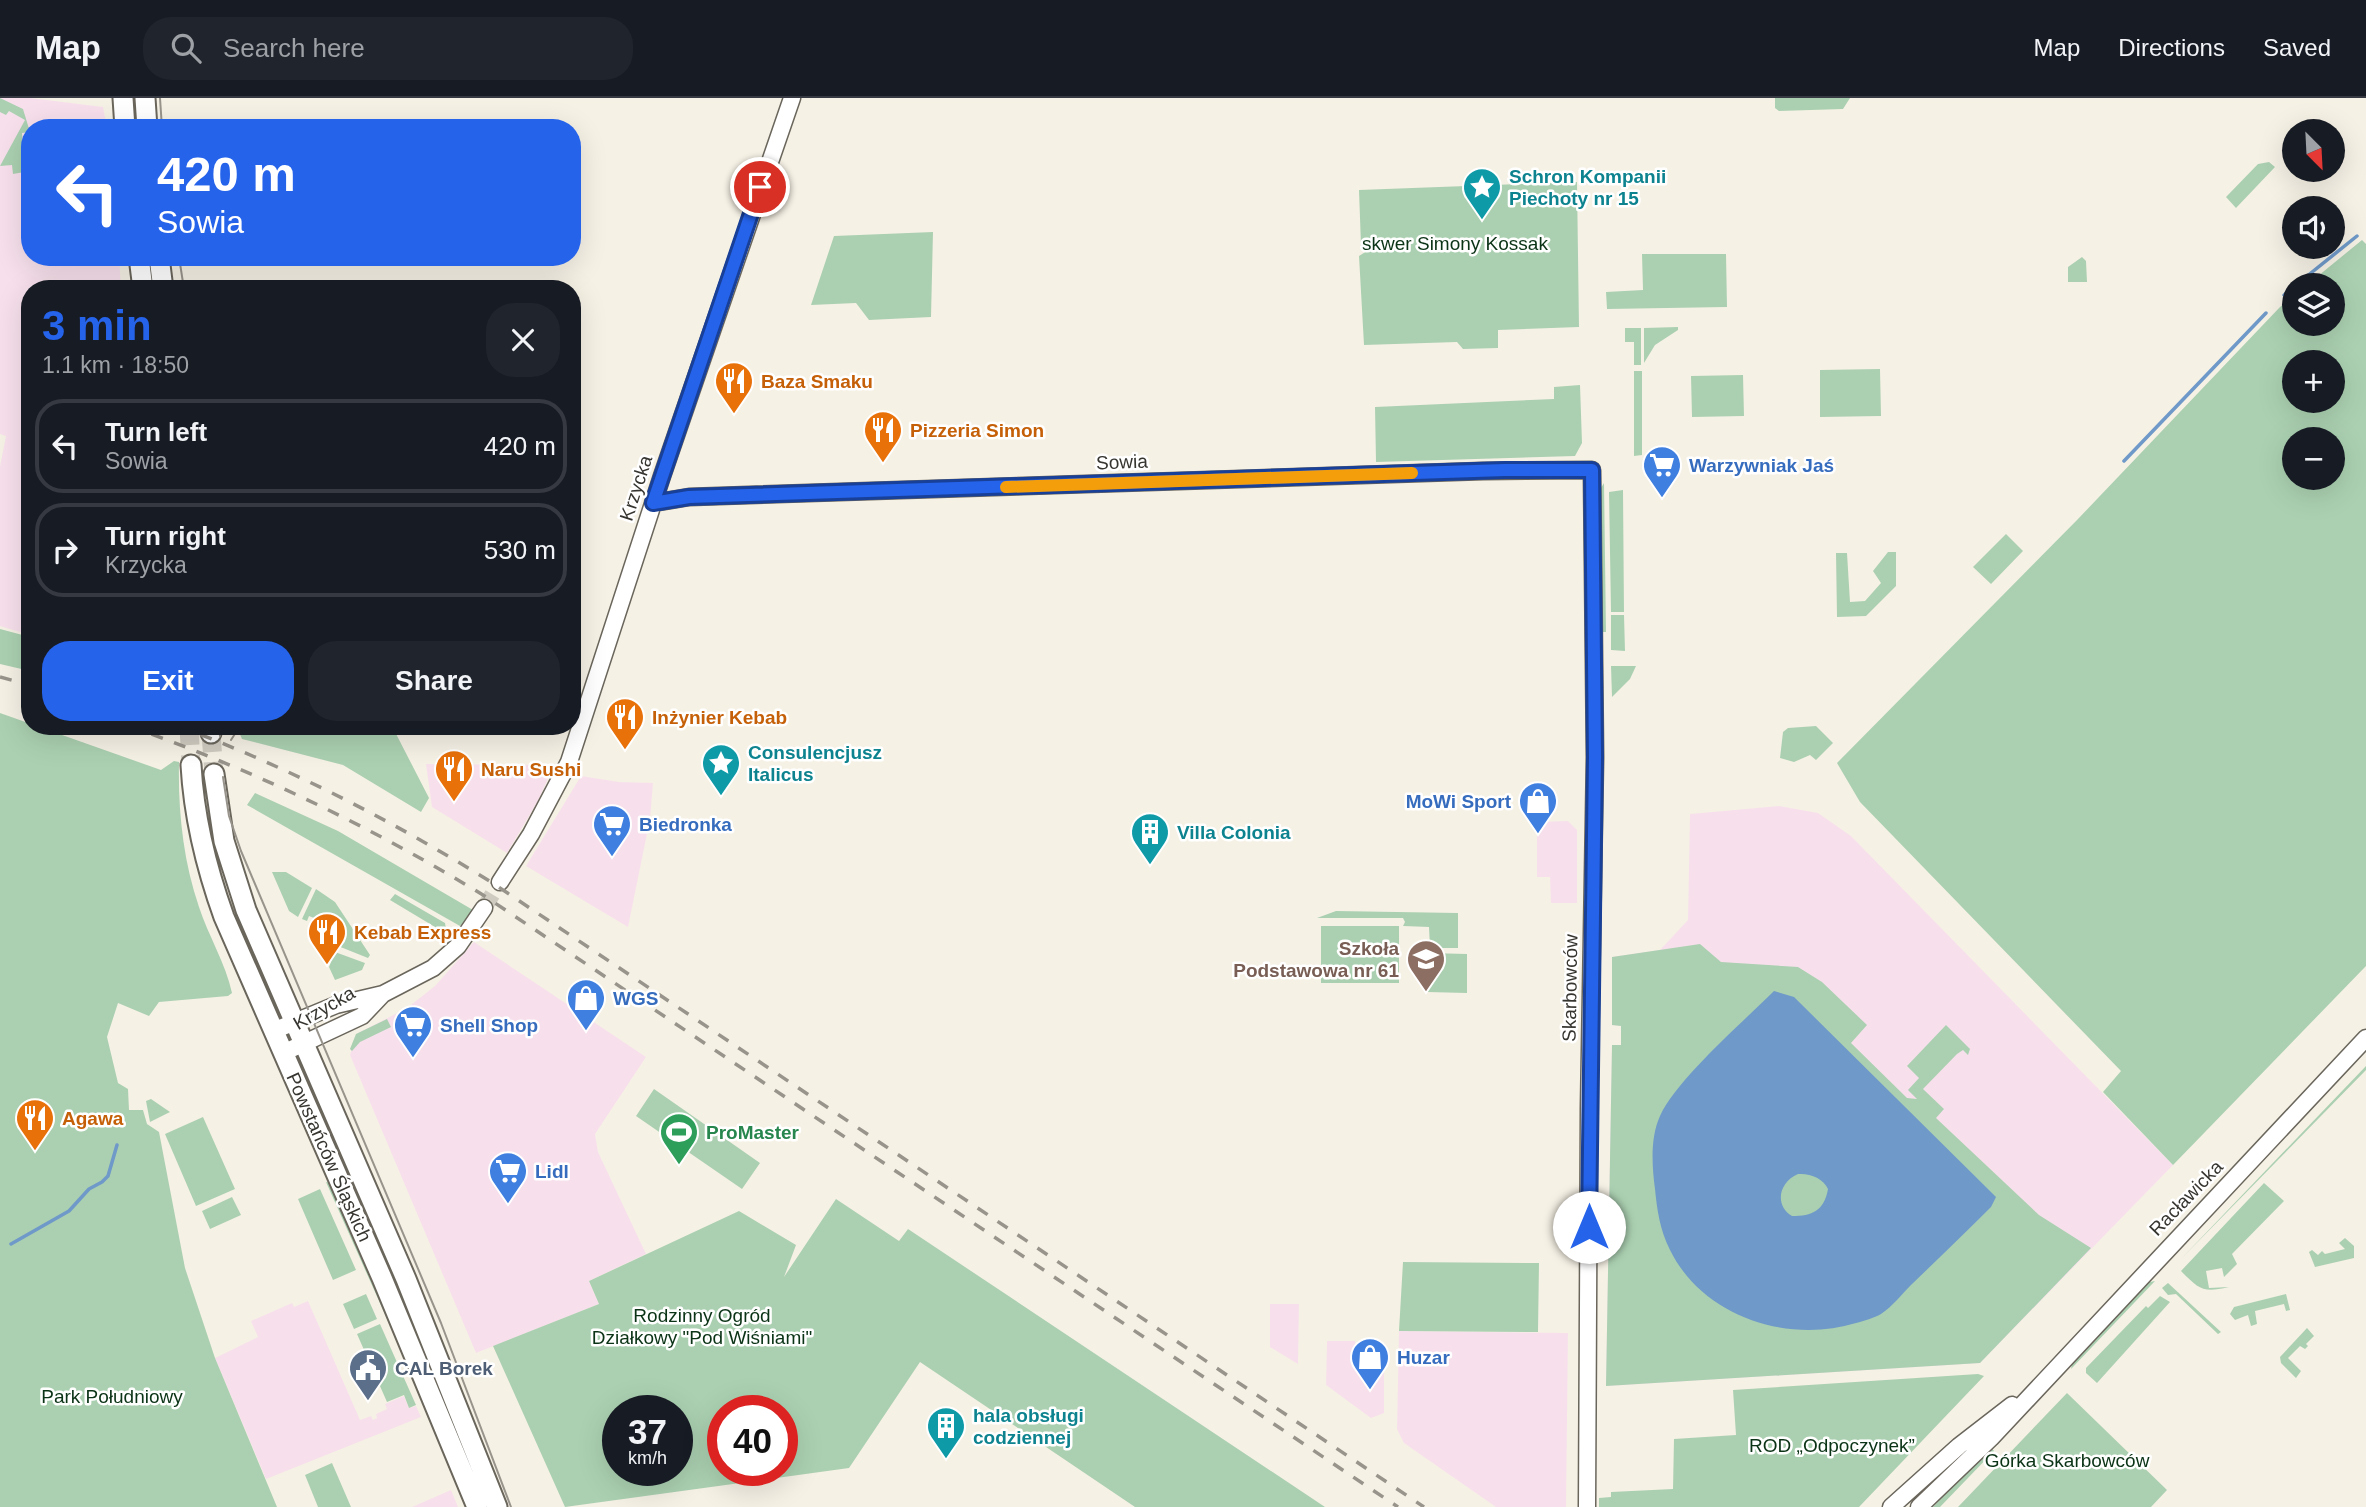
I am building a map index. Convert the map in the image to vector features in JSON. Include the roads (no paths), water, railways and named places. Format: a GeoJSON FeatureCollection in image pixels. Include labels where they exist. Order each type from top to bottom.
{"type":"FeatureCollection","features":[{"type":"Feature","properties":{"kind":"main road"},"geometry":{"type":"LineString","coordinates":[[122,98],[124,119]]}},
{"type":"Feature","properties":{"kind":"main road"},"geometry":{"type":"LineString","coordinates":[[145,98],[146,119]]}},
{"type":"Feature","properties":{"kind":"main road","name":"Powstańców Śląskich"},"geometry":{"type":"LineString","coordinates":[[191,765],[194,802],[207,868],[273,1031],[388,1291],[477,1507]]}},
{"type":"Feature","properties":{"kind":"main road","name":"Powstańców Śląskich"},"geometry":{"type":"LineString","coordinates":[[214,774],[226,848],[246,910],[406,1279],[497,1507]]}},
{"type":"Feature","properties":{"kind":"street","name":"Krzycka"},"geometry":{"type":"LineString","coordinates":[[581,725],[653,503],[792,98]]}},
{"type":"Feature","properties":{"kind":"street","name":"Sowia"},"geometry":{"type":"LineString","coordinates":[[653,503],[689,497],[1505,470],[1592,470]]}},
{"type":"Feature","properties":{"kind":"street","name":"Skarbowców"},"geometry":{"type":"LineString","coordinates":[[1587,1507],[1589,1108],[1595,757],[1592,470]]}},
{"type":"Feature","properties":{"kind":"street","name":"Krzycka"},"geometry":{"type":"LineString","coordinates":[[500,883],[531,834],[569,762],[578,735]]}},
{"type":"Feature","properties":{"kind":"street","name":"Krzycka"},"geometry":{"type":"LineString","coordinates":[[273,1031],[336,1005],[383,994],[445,959],[484,908]]}},
{"type":"Feature","properties":{"kind":"street","name":"Krzycka"},"geometry":{"type":"LineString","coordinates":[[283,1053],[306,1045],[362,1016],[383,994]]}},
{"type":"Feature","properties":{"kind":"street","name":"Racławicka"},"geometry":{"type":"LineString","coordinates":[[1919,1507],[2037,1387],[2366,1038]]}},
{"type":"Feature","properties":{"kind":"street","name":"Racławicka"},"geometry":{"type":"LineString","coordinates":[[1891,1507],[1951,1453],[2037,1387]]}},
{"type":"Feature","properties":{"kind":"street"},"geometry":{"type":"LineString","coordinates":[[1951,1453],[1959,1460],[1958,1469]]}},
{"type":"Feature","properties":{"kind":"water"},"geometry":{"type":"Polygon","coordinates":[[[1774,991],[1794,997],[1996,1197],[1991,1207],[1881,1314],[1830,1329],[1776,1327],[1750,1320],[1703,1293],[1685,1273],[1670,1250],[1657,1205],[1653,1143],[1660,1116],[1695,1068],[1774,991]],[[1798,1174],[1787,1182],[1781,1194],[1783,1206],[1792,1216],[1816,1211],[1824,1202],[1828,1189],[1819,1179],[1798,1174]]]}},
{"type":"Feature","properties":{"kind":"waterway"},"geometry":{"type":"LineString","coordinates":[[2311,273],[2357,236]]}},
{"type":"Feature","properties":{"kind":"waterway"},"geometry":{"type":"LineString","coordinates":[[2124,461],[2266,313]]}},
{"type":"Feature","properties":{"kind":"waterway"},"geometry":{"type":"LineString","coordinates":[[11,1244],[69,1211],[89,1189],[102,1182],[108,1176],[117,1145]]}},
{"type":"Feature","properties":{"kind":"tunnel"},"geometry":{"type":"LineString","coordinates":[[189,735],[191,765]]}},
{"type":"Feature","properties":{"kind":"tunnel"},"geometry":{"type":"LineString","coordinates":[[211,735],[214,774]]}},
{"type":"Feature","properties":{"kind":"tunnel"},"geometry":{"type":"LineString","coordinates":[[484,908],[500,882]]}},
{"type":"Feature","properties":{"kind":"tram line"},"geometry":{"type":"LineString","coordinates":[[160,98],[161,119]]}},
{"type":"Feature","properties":{"kind":"tram line"},"geometry":{"type":"LineString","coordinates":[[180,266],[183,280]]}},
{"type":"Feature","properties":{"kind":"tram line"},"geometry":{"type":"LineString","coordinates":[[231,740],[234,735]]}},
{"type":"Feature","properties":{"kind":"tram line"},"geometry":{"type":"LineString","coordinates":[[223,777],[229,816],[241,851],[441,1323],[511,1507]]}},
{"type":"Feature","properties":{"kind":"railway"},"geometry":{"type":"LineString","coordinates":[[0,677],[21,683]]}},
{"type":"Feature","properties":{"kind":"railway"},"geometry":{"type":"LineString","coordinates":[[153,735],[221,761],[310,801],[483,895],[1398,1507]]}},
{"type":"Feature","properties":{"kind":"railway"},"geometry":{"type":"LineString","coordinates":[[201,735],[338,796],[491,882],[1424,1507]]}},
{"type":"Feature","properties":{"kind":"place","name":"Schron Kompanii Piechoty nr 15"},"geometry":{"type":"Point","coordinates":[1482,221]}},
{"type":"Feature","properties":{"kind":"place","name":"Baza Smaku"},"geometry":{"type":"Point","coordinates":[734,415]}},
{"type":"Feature","properties":{"kind":"place","name":"Pizzeria Simon"},"geometry":{"type":"Point","coordinates":[883,464]}},
{"type":"Feature","properties":{"kind":"place","name":"Warzywniak Jaś"},"geometry":{"type":"Point","coordinates":[1662,499]}},
{"type":"Feature","properties":{"kind":"place","name":"Inżynier Kebab"},"geometry":{"type":"Point","coordinates":[625,751]}},
{"type":"Feature","properties":{"kind":"place","name":"Consulencjusz Italicus"},"geometry":{"type":"Point","coordinates":[721,797]}},
{"type":"Feature","properties":{"kind":"place","name":"Naru Sushi"},"geometry":{"type":"Point","coordinates":[454,803]}},
{"type":"Feature","properties":{"kind":"place","name":"MoWi Sport"},"geometry":{"type":"Point","coordinates":[1538,835]}},
{"type":"Feature","properties":{"kind":"place","name":"Biedronka"},"geometry":{"type":"Point","coordinates":[612,858]}},
{"type":"Feature","properties":{"kind":"place","name":"Villa Colonia"},"geometry":{"type":"Point","coordinates":[1150,866]}},
{"type":"Feature","properties":{"kind":"place","name":"Kebab Express"},"geometry":{"type":"Point","coordinates":[327,966]}},
{"type":"Feature","properties":{"kind":"place","name":"Szkoła Podstawowa nr 61"},"geometry":{"type":"Point","coordinates":[1426,993]}},
{"type":"Feature","properties":{"kind":"place","name":"WGS"},"geometry":{"type":"Point","coordinates":[586,1032]}},
{"type":"Feature","properties":{"kind":"place","name":"Shell Shop"},"geometry":{"type":"Point","coordinates":[413,1059]}},
{"type":"Feature","properties":{"kind":"place","name":"Agawa"},"geometry":{"type":"Point","coordinates":[35,1152]}},
{"type":"Feature","properties":{"kind":"place","name":"ProMaster"},"geometry":{"type":"Point","coordinates":[679,1166]}},
{"type":"Feature","properties":{"kind":"place","name":"Lidl"},"geometry":{"type":"Point","coordinates":[508,1205]}},
{"type":"Feature","properties":{"kind":"place","name":"Huzar"},"geometry":{"type":"Point","coordinates":[1370,1391]}},
{"type":"Feature","properties":{"kind":"place","name":"CAL Borek"},"geometry":{"type":"Point","coordinates":[368,1402]}},
{"type":"Feature","properties":{"kind":"place","name":"hala obsługi codziennej"},"geometry":{"type":"Point","coordinates":[946,1460]}},
{"type":"Feature","properties":{"kind":"park label","name":"skwer Simony Kossak"},"geometry":{"type":"Point","coordinates":[1455,243]}},
{"type":"Feature","properties":{"kind":"park label","name":"Rodzinny Ogród Działkowy \"Pod Wiśniami\""},"geometry":{"type":"Point","coordinates":[702,1326]}},
{"type":"Feature","properties":{"kind":"park label","name":"Park Południowy"},"geometry":{"type":"Point","coordinates":[112,1396]}},
{"type":"Feature","properties":{"kind":"park label","name":"ROD „Odpoczynek”"},"geometry":{"type":"Point","coordinates":[1832,1445]}},
{"type":"Feature","properties":{"kind":"park label","name":"Górka Skarbowców"},"geometry":{"type":"Point","coordinates":[2067,1460]}}]}
